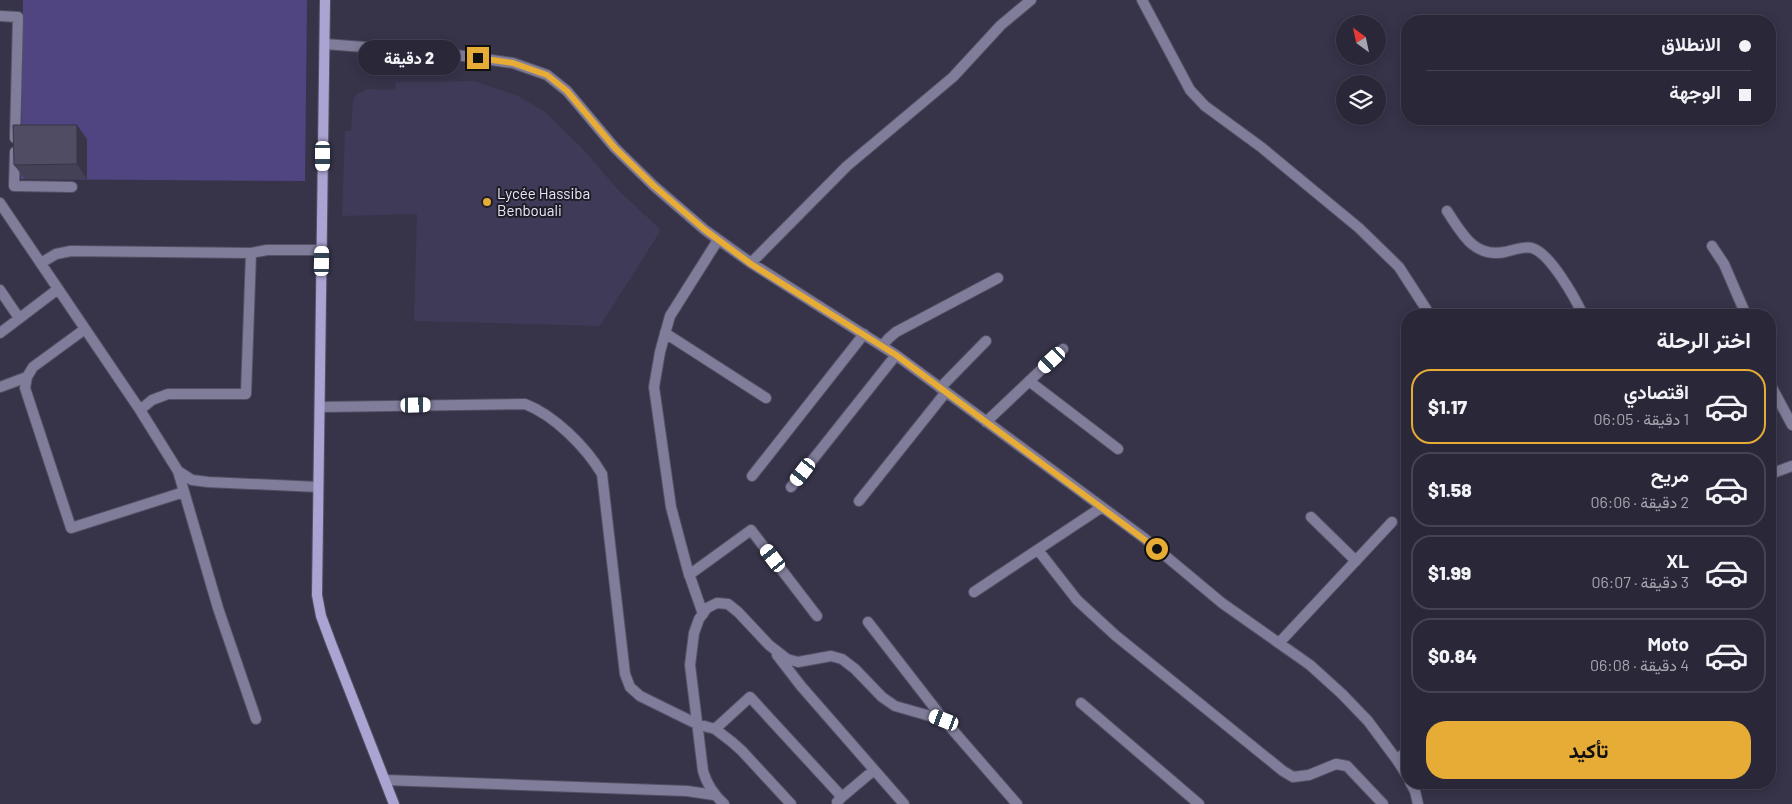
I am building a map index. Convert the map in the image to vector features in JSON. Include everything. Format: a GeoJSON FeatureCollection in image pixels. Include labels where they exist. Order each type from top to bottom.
{"type":"FeatureCollection","features":[{"type":"Feature","properties":{"kind":"street"},"geometry":{"type":"LineString","coordinates":[[325,0],[317,595],[321,616],[394,804]]}},
{"type":"Feature","properties":{"kind":"street"},"geometry":{"type":"LineString","coordinates":[[751,264],[847,166],[953,77],[1001,25],[1031,0]]}},
{"type":"Feature","properties":{"kind":"street"},"geometry":{"type":"LineString","coordinates":[[1142,0],[1190,90],[1205,106],[1261,147],[1359,228],[1399,267],[1426,309]]}},
{"type":"Feature","properties":{"kind":"street"},"geometry":{"type":"LineString","coordinates":[[0,16],[18,17],[14,186],[72,187]]}},
{"type":"Feature","properties":{"kind":"street"},"geometry":{"type":"LineString","coordinates":[[325,44],[442,53],[513,63],[547,75],[567,91],[615,148],[654,186],[718,240],[751,264],[896,355],[1144,538],[1222,604],[1310,665],[1368,721],[1401,767]]}},
{"type":"Feature","properties":{"kind":"street"},"geometry":{"type":"LineString","coordinates":[[0,203],[140,410],[178,471],[218,608],[256,719]]}},
{"type":"Feature","properties":{"kind":"street"},"geometry":{"type":"LineString","coordinates":[[1447,211],[1469,242],[1484,252],[1498,253],[1533,248],[1556,269],[1579,309]]}},
{"type":"Feature","properties":{"kind":"street"},"geometry":{"type":"LineString","coordinates":[[703,614],[689,575],[671,507],[654,388],[660,352],[670,316],[718,240]]}},
{"type":"Feature","properties":{"kind":"street"},"geometry":{"type":"LineString","coordinates":[[1712,246],[1724,264],[1743,309]]}},
{"type":"Feature","properties":{"kind":"street"},"geometry":{"type":"LineString","coordinates":[[41,263],[56,254],[71,251],[251,253],[267,250],[322,250]]}},
{"type":"Feature","properties":{"kind":"street"},"geometry":{"type":"LineString","coordinates":[[140,410],[152,400],[168,394],[246,394],[251,253]]}},
{"type":"Feature","properties":{"kind":"street"},"geometry":{"type":"LineString","coordinates":[[882,346],[896,332],[998,278]]}},
{"type":"Feature","properties":{"kind":"street"},"geometry":{"type":"LineString","coordinates":[[0,333],[58,289]]}},
{"type":"Feature","properties":{"kind":"street"},"geometry":{"type":"LineString","coordinates":[[0,290],[20,318]]}},
{"type":"Feature","properties":{"kind":"street"},"geometry":{"type":"LineString","coordinates":[[85,330],[33,367],[27,378],[25,388],[71,528],[184,492]]}},
{"type":"Feature","properties":{"kind":"street"},"geometry":{"type":"LineString","coordinates":[[665,333],[766,398]]}},
{"type":"Feature","properties":{"kind":"street"},"geometry":{"type":"LineString","coordinates":[[752,476],[864,334]]}},
{"type":"Feature","properties":{"kind":"street"},"geometry":{"type":"LineString","coordinates":[[859,501],[943,390],[986,341]]}},
{"type":"Feature","properties":{"kind":"street"},"geometry":{"type":"LineString","coordinates":[[986,422],[1063,349]]}},
{"type":"Feature","properties":{"kind":"street"},"geometry":{"type":"LineString","coordinates":[[791,487],[896,355]]}},
{"type":"Feature","properties":{"kind":"street"},"geometry":{"type":"LineString","coordinates":[[0,387],[27,378]]}},
{"type":"Feature","properties":{"kind":"street"},"geometry":{"type":"LineString","coordinates":[[1029,381],[1118,449]]}},
{"type":"Feature","properties":{"kind":"street"},"geometry":{"type":"LineString","coordinates":[[1776,395],[1792,425]]}},
{"type":"Feature","properties":{"kind":"street"},"geometry":{"type":"LineString","coordinates":[[320,407],[525,404],[538,409],[580,444],[594,460],[602,474],[625,674],[630,687],[640,696],[697,724],[715,729],[742,750],[791,804]]}},
{"type":"Feature","properties":{"kind":"street"},"geometry":{"type":"LineString","coordinates":[[1776,472],[1792,466]]}},
{"type":"Feature","properties":{"kind":"street"},"geometry":{"type":"LineString","coordinates":[[178,471],[192,480],[208,482],[318,487]]}},
{"type":"Feature","properties":{"kind":"street"},"geometry":{"type":"LineString","coordinates":[[974,592],[1102,507]]}},
{"type":"Feature","properties":{"kind":"street"},"geometry":{"type":"LineString","coordinates":[[1311,517],[1356,561]]}},
{"type":"Feature","properties":{"kind":"street"},"geometry":{"type":"LineString","coordinates":[[1279,643],[1392,522]]}},
{"type":"Feature","properties":{"kind":"street"},"geometry":{"type":"LineString","coordinates":[[689,575],[752,530],[816,616]]}},
{"type":"Feature","properties":{"kind":"street"},"geometry":{"type":"LineString","coordinates":[[1038,550],[1077,600],[1115,635],[1283,771],[1292,777],[1309,775],[1336,764],[1347,766],[1383,804]]}},
{"type":"Feature","properties":{"kind":"street"},"geometry":{"type":"LineString","coordinates":[[724,804],[714,795],[707,784],[703,771],[690,665],[694,633],[707,608],[717,603],[728,604],[738,612],[769,645],[801,686],[904,804]]}},
{"type":"Feature","properties":{"kind":"street"},"geometry":{"type":"LineString","coordinates":[[868,622],[944,720],[1017,804]]}},
{"type":"Feature","properties":{"kind":"street"},"geometry":{"type":"LineString","coordinates":[[769,645],[787,659],[798,662],[831,656],[842,659],[855,669],[882,697],[895,706],[944,720]]}},
{"type":"Feature","properties":{"kind":"street"},"geometry":{"type":"LineString","coordinates":[[715,729],[750,697],[840,801],[874,770]]}},
{"type":"Feature","properties":{"kind":"street"},"geometry":{"type":"LineString","coordinates":[[1081,703],[1199,804]]}},
{"type":"Feature","properties":{"kind":"street"},"geometry":{"type":"LineString","coordinates":[[1397,760],[1401,756]]}},
{"type":"Feature","properties":{"kind":"street"},"geometry":{"type":"LineString","coordinates":[[385,780],[687,791],[714,795]]}},
{"type":"Feature","properties":{"kind":"street"},"geometry":{"type":"LineString","coordinates":[[1414,789],[1420,802]]}},
{"type":"Feature","properties":{"kind":"shaded area"},"geometry":{"type":"Polygon","coordinates":[[[23,0],[307,0],[305,181],[21,179],[23,0]]]}},
{"type":"Feature","properties":{"kind":"shaded area","name":"Lycée Hassiba Benbouali"},"geometry":{"type":"Polygon","coordinates":[[[474,81],[518,96],[544,111],[581,147],[619,191],[661,230],[600,326],[414,321],[417,214],[342,216],[345,131],[351,131],[353,100],[357,94],[367,89],[395,90],[396,82],[474,81]]]}},
{"type":"Feature","properties":{"kind":"building"},"geometry":{"type":"Polygon","coordinates":[[[13,125],[77,125],[77,164],[14,165],[13,125]]]}},
{"type":"Feature","properties":{"kind":"place","name":"Lycée Hassiba Benbouali"},"geometry":{"type":"Point","coordinates":[487,202]}},
{"type":"Feature","properties":{"kind":"route"},"geometry":{"type":"LineString","coordinates":[[478,58],[513,63],[547,75],[567,91],[615,148],[654,186],[705,230],[751,264],[896,355],[1157,549]]}}]}
